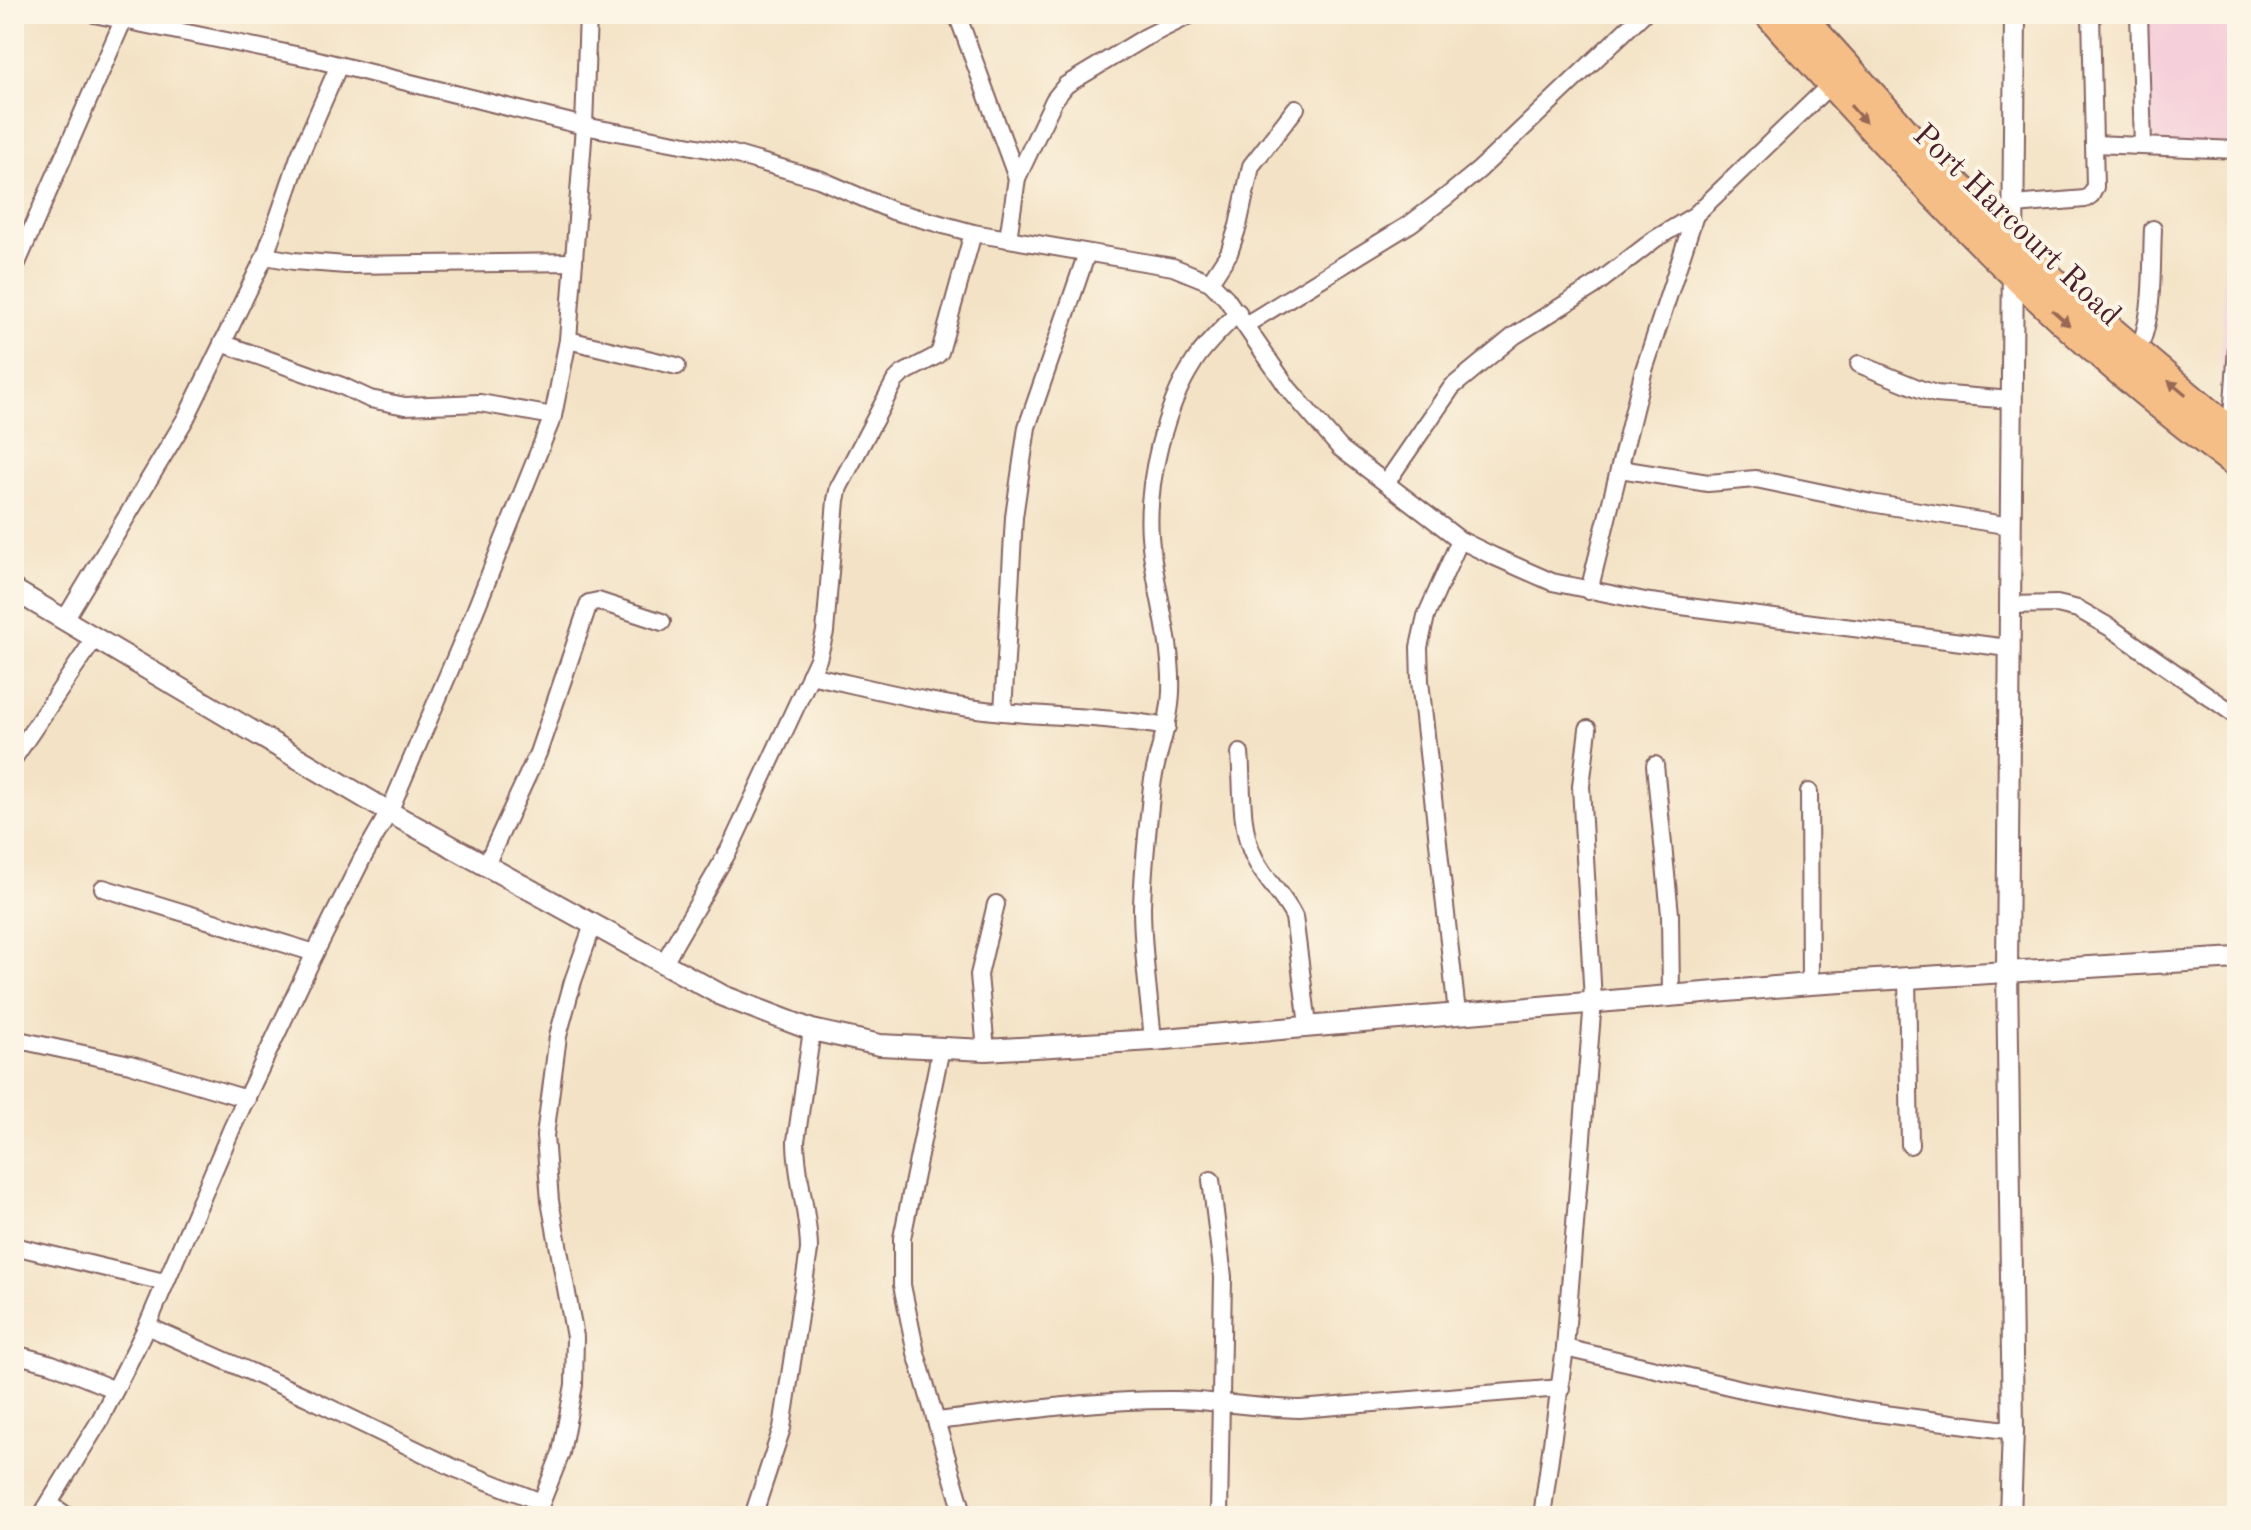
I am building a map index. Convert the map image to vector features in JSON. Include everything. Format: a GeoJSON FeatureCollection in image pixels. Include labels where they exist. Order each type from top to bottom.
{"type":"FeatureCollection","features":[{"type":"Feature","properties":{"kind":"highway","name":"Port Harcourt Road"},"geometry":{"type":"LineString","coordinates":[[1769,14],[1909,170],[2013,276],[2178,421],[2237,464]]}},
{"type":"Feature","properties":{"kind":"highway","name":"Port Harcourt Road"},"geometry":{"type":"LineString","coordinates":[[1799,14],[1915,143],[2059,287],[2234,435]]}},
{"type":"Feature","properties":{"kind":"street"},"geometry":{"type":"LineString","coordinates":[[94,14],[124,17],[339,65],[584,126],[730,153],[819,179],[893,211],[973,233],[1173,267],[1210,282],[1242,318],[1288,388],[1340,448],[1460,540],[1552,582],[1650,602],[2008,648]]}},
{"type":"Feature","properties":{"kind":"street"},"geometry":{"type":"LineString","coordinates":[[67,1516],[46,1510],[99,1422],[147,1326],[164,1282],[315,953],[389,812],[471,621],[553,416],[568,340],[584,126],[588,14]]}},
{"type":"Feature","properties":{"kind":"street"},"geometry":{"type":"LineString","coordinates":[[957,14],[1017,178]]}},
{"type":"Feature","properties":{"kind":"street"},"geometry":{"type":"LineString","coordinates":[[1008,239],[1017,178],[1045,116],[1066,85],[1144,38],[1192,14]]}},
{"type":"Feature","properties":{"kind":"street"},"geometry":{"type":"LineString","coordinates":[[1153,1040],[1142,908],[1152,788],[1167,727],[1171,690],[1170,664],[1150,535],[1152,489],[1164,432],[1176,395],[1194,361],[1242,318],[1410,224],[1446,197],[1479,170],[1643,14]]}},
{"type":"Feature","properties":{"kind":"street"},"geometry":{"type":"LineString","coordinates":[[2010,1516],[2013,1431],[2007,970],[2008,648],[2015,243],[2015,14]]}},
{"type":"Feature","properties":{"kind":"street"},"geometry":{"type":"LineString","coordinates":[[2015,205],[2085,199],[2095,187],[2091,14]]}},
{"type":"Feature","properties":{"kind":"street"},"geometry":{"type":"LineString","coordinates":[[2139,14],[2143,145]]}},
{"type":"Feature","properties":{"kind":"street"},"geometry":{"type":"LineString","coordinates":[[14,270],[124,17]]}},
{"type":"Feature","properties":{"kind":"street"},"geometry":{"type":"LineString","coordinates":[[65,619],[186,418],[265,256],[299,157],[339,65]]}},
{"type":"Feature","properties":{"kind":"street"},"geometry":{"type":"LineString","coordinates":[[1386,483],[1452,387],[1514,336],[1594,286],[1655,239],[1695,215],[1831,84]]}},
{"type":"Feature","properties":{"kind":"street"},"geometry":{"type":"LineString","coordinates":[[1210,282],[1229,253],[1251,166],[1296,108]]}},
{"type":"Feature","properties":{"kind":"street"},"geometry":{"type":"LineString","coordinates":[[2094,144],[2237,150]]}},
{"type":"Feature","properties":{"kind":"street"},"geometry":{"type":"LineString","coordinates":[[1589,591],[1652,344],[1695,215]]}},
{"type":"Feature","properties":{"kind":"street"},"geometry":{"type":"LineString","coordinates":[[2136,353],[2145,333],[2148,315],[2153,229]]}},
{"type":"Feature","properties":{"kind":"street"},"geometry":{"type":"LineString","coordinates":[[663,964],[729,850],[810,675],[825,632],[839,487],[898,377],[940,352],[973,233]]}},
{"type":"Feature","properties":{"kind":"street"},"geometry":{"type":"LineString","coordinates":[[1003,712],[1014,517],[1027,427],[1087,253]]}},
{"type":"Feature","properties":{"kind":"street"},"geometry":{"type":"LineString","coordinates":[[265,256],[346,265],[574,262]]}},
{"type":"Feature","properties":{"kind":"street"},"geometry":{"type":"LineString","coordinates":[[568,340],[677,366]]}},
{"type":"Feature","properties":{"kind":"street"},"geometry":{"type":"LineString","coordinates":[[222,343],[370,399],[405,406],[480,403],[553,416]]}},
{"type":"Feature","properties":{"kind":"street"},"geometry":{"type":"LineString","coordinates":[[2234,435],[2237,347]]}},
{"type":"Feature","properties":{"kind":"street"},"geometry":{"type":"LineString","coordinates":[[1859,364],[1936,394],[2012,400]]}},
{"type":"Feature","properties":{"kind":"street"},"geometry":{"type":"LineString","coordinates":[[1620,469],[1708,483],[1756,479],[1871,503],[2010,526]]}},
{"type":"Feature","properties":{"kind":"street"},"geometry":{"type":"LineString","coordinates":[[1457,1013],[1419,647],[1426,616],[1460,540]]}},
{"type":"Feature","properties":{"kind":"street"},"geometry":{"type":"LineString","coordinates":[[14,590],[485,867],[723,996],[812,1030],[880,1045],[986,1050],[1153,1040],[1810,984],[2237,958]]}},
{"type":"Feature","properties":{"kind":"street"},"geometry":{"type":"LineString","coordinates":[[485,867],[538,753],[589,603],[598,601],[662,622]]}},
{"type":"Feature","properties":{"kind":"street"},"geometry":{"type":"LineString","coordinates":[[2010,605],[2057,604],[2078,609],[2111,628],[2237,716]]}},
{"type":"Feature","properties":{"kind":"street"},"geometry":{"type":"LineString","coordinates":[[14,758],[95,638]]}},
{"type":"Feature","properties":{"kind":"street"},"geometry":{"type":"LineString","coordinates":[[810,675],[936,702],[1003,712],[1122,719],[1167,727]]}},
{"type":"Feature","properties":{"kind":"street"},"geometry":{"type":"LineString","coordinates":[[1542,1516],[1565,1348],[1593,1001],[1581,786],[1588,729]]}},
{"type":"Feature","properties":{"kind":"street"},"geometry":{"type":"LineString","coordinates":[[1240,753],[1249,845],[1255,860],[1294,917],[1308,1025]]}},
{"type":"Feature","properties":{"kind":"street"},"geometry":{"type":"LineString","coordinates":[[1655,765],[1670,914],[1671,995]]}},
{"type":"Feature","properties":{"kind":"street"},"geometry":{"type":"LineString","coordinates":[[1809,792],[1810,984]]}},
{"type":"Feature","properties":{"kind":"street"},"geometry":{"type":"LineString","coordinates":[[103,888],[315,953]]}},
{"type":"Feature","properties":{"kind":"street"},"geometry":{"type":"LineString","coordinates":[[986,1050],[979,975],[996,904]]}},
{"type":"Feature","properties":{"kind":"street"},"geometry":{"type":"LineString","coordinates":[[147,1326],[307,1397],[539,1509],[561,1453],[574,1385],[575,1337],[550,1201],[545,1136],[558,1036],[593,925]]}},
{"type":"Feature","properties":{"kind":"street"},"geometry":{"type":"LineString","coordinates":[[1907,977],[1910,1145]]}},
{"type":"Feature","properties":{"kind":"street"},"geometry":{"type":"LineString","coordinates":[[753,1516],[782,1428],[809,1250],[796,1141],[812,1030]]}},
{"type":"Feature","properties":{"kind":"street"},"geometry":{"type":"LineString","coordinates":[[14,1039],[155,1070],[247,1099]]}},
{"type":"Feature","properties":{"kind":"street"},"geometry":{"type":"LineString","coordinates":[[941,1048],[902,1238],[902,1285],[916,1353],[964,1516]]}},
{"type":"Feature","properties":{"kind":"street"},"geometry":{"type":"LineString","coordinates":[[1211,1180],[1223,1277],[1219,1516]]}},
{"type":"Feature","properties":{"kind":"street"},"geometry":{"type":"LineString","coordinates":[[14,1246],[164,1282]]}},
{"type":"Feature","properties":{"kind":"street"},"geometry":{"type":"LineString","coordinates":[[1565,1348],[1746,1390],[1833,1406],[2013,1431]]}},
{"type":"Feature","properties":{"kind":"street"},"geometry":{"type":"LineString","coordinates":[[14,1354],[52,1364],[115,1390]]}},
{"type":"Feature","properties":{"kind":"street"},"geometry":{"type":"LineString","coordinates":[[937,1421],[1119,1402],[1219,1402],[1300,1409],[1561,1388]]}},
{"type":"Feature","properties":{"kind":"shaded area"},"geometry":{"type":"Polygon","coordinates":[[[2141,14],[2237,14],[2237,400],[2221,392],[2227,149],[2143,141],[2141,14]]]}}]}
